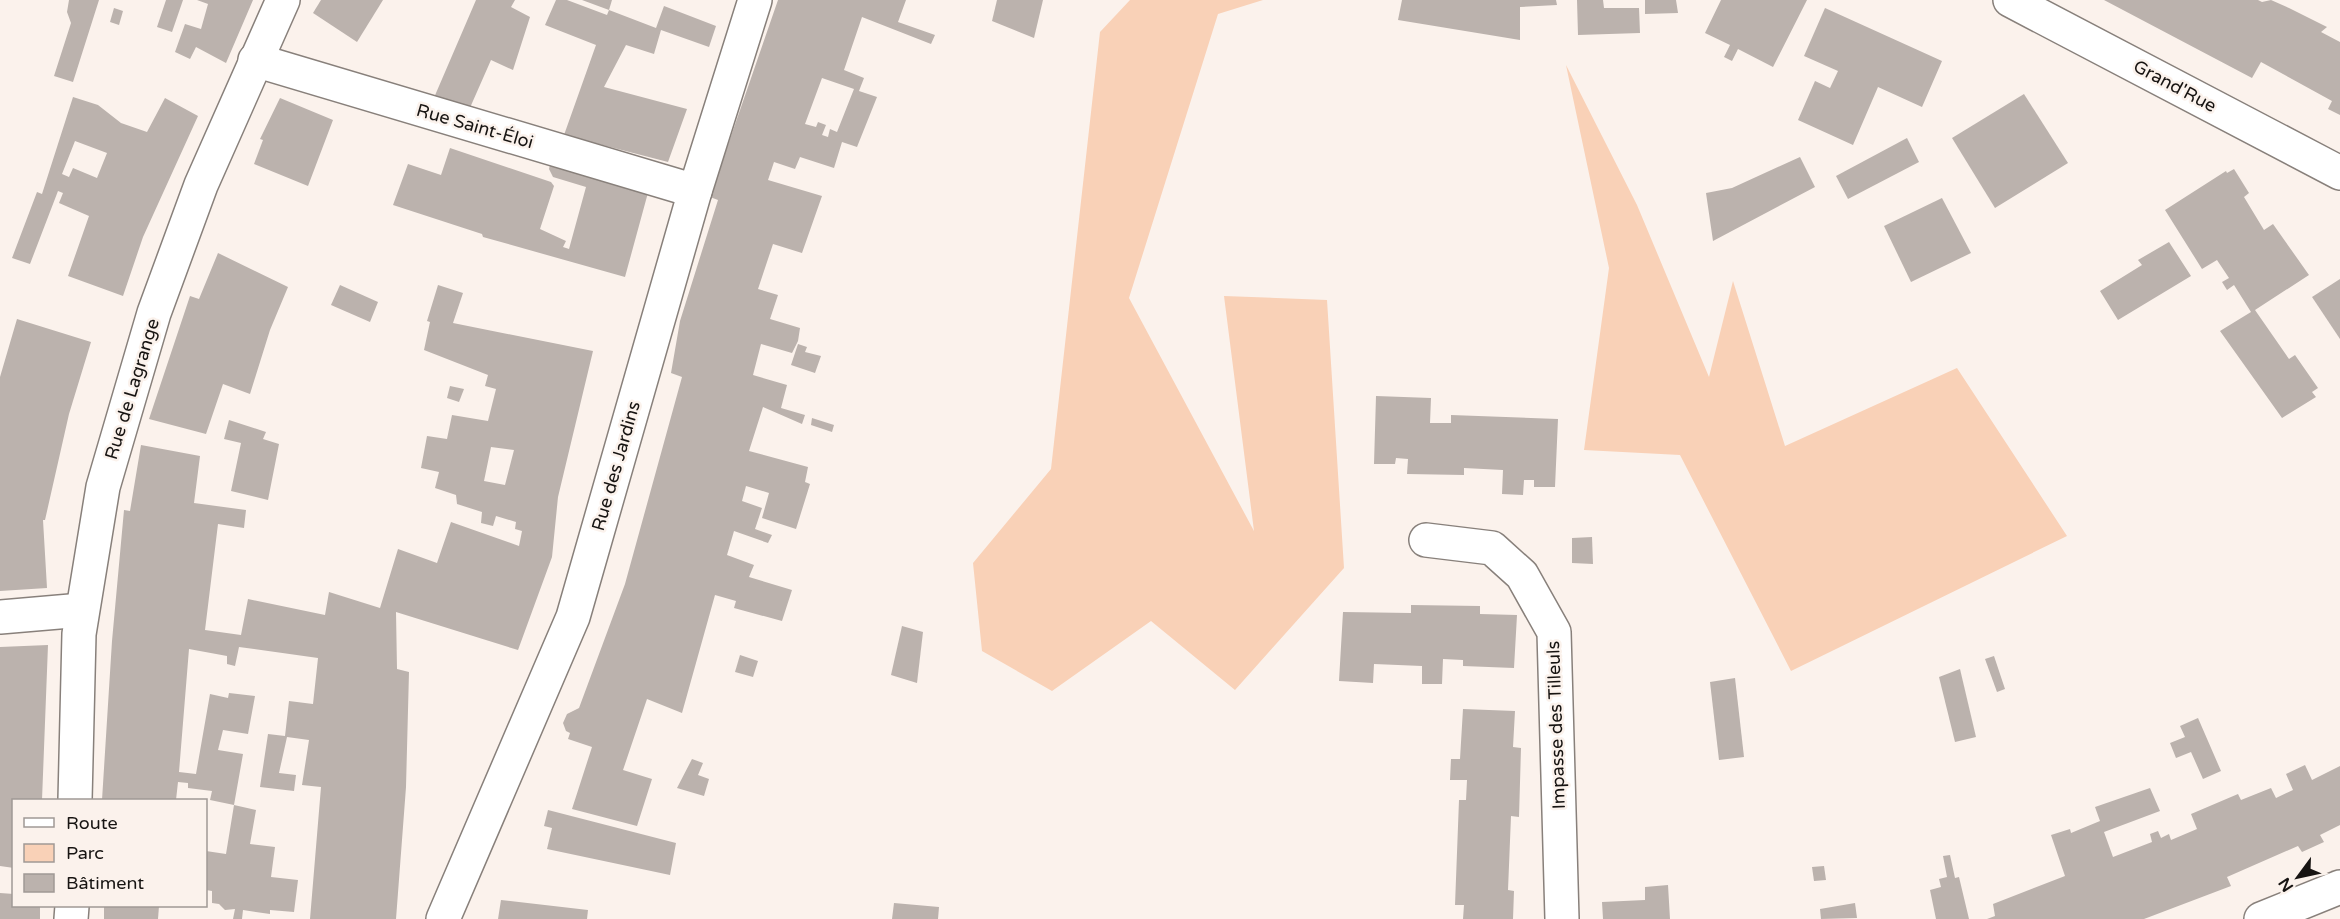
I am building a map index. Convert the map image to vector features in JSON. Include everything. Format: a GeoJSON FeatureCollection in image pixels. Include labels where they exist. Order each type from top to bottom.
{"type":"FeatureCollection","features":[{"type":"Feature","properties":{"kind":"street","name":"Rue de Lagrange"},"geometry":{"type":"LineString","coordinates":[[75,799],[79,634],[103,487],[154,313],[201,185],[283,0]]}},
{"type":"Feature","properties":{"kind":"street","name":"Rue des Jardins"},"geometry":{"type":"LineString","coordinates":[[443,919],[573,617],[695,191],[755,0]]}},
{"type":"Feature","properties":{"kind":"street","name":"Grand'Rue"},"geometry":{"type":"LineString","coordinates":[[2010,0],[2340,173]]}},
{"type":"Feature","properties":{"kind":"street","name":"Rue Saint-Éloi"},"geometry":{"type":"LineString","coordinates":[[255,60],[695,191]]}},
{"type":"Feature","properties":{"kind":"street","name":"Impasse des Tilleuls"},"geometry":{"type":"LineString","coordinates":[[1426,540],[1492,548],[1522,574],[1554,632],[1562,919]]}},
{"type":"Feature","properties":{"kind":"street"},"geometry":{"type":"LineString","coordinates":[[0,617],[82,610]]}},
{"type":"Feature","properties":{"kind":"street"},"geometry":{"type":"LineString","coordinates":[[2261,919],[2340,887]]}},
{"type":"Feature","properties":{"kind":"green space"},"geometry":{"type":"Polygon","coordinates":[[[1130,0],[1263,0],[1218,14],[1129,298],[1254,531],[1224,296],[1327,300],[1344,568],[1235,690],[1151,621],[1052,691],[982,651],[973,563],[1051,469],[1100,32],[1130,0]]]}},
{"type":"Feature","properties":{"kind":"green space"},"geometry":{"type":"Polygon","coordinates":[[[1566,65],[1637,205],[1709,377],[1733,281],[1785,446],[1957,368],[2067,536],[1791,671],[1680,455],[1584,450],[1609,268],[1566,65]]]}},
{"type":"Feature","properties":{"kind":"building"},"geometry":{"type":"Polygon","coordinates":[[[69,0],[99,0],[73,82],[54,76],[71,23],[67,12],[69,0]]]}},
{"type":"Feature","properties":{"kind":"building"},"geometry":{"type":"Polygon","coordinates":[[[166,0],[183,0],[172,32],[157,27],[166,0]]]}},
{"type":"Feature","properties":{"kind":"building"},"geometry":{"type":"Polygon","coordinates":[[[197,0],[253,0],[226,63],[196,47],[190,59],[175,52],[185,24],[201,29],[208,4],[197,0]]]}},
{"type":"Feature","properties":{"kind":"building"},"geometry":{"type":"Polygon","coordinates":[[[321,0],[383,0],[357,42],[313,13],[321,0]]]}},
{"type":"Feature","properties":{"kind":"building"},"geometry":{"type":"Polygon","coordinates":[[[476,0],[515,0],[511,7],[530,17],[513,70],[491,60],[469,110],[433,100],[476,0]]]}},
{"type":"Feature","properties":{"kind":"building"},"geometry":{"type":"Polygon","coordinates":[[[556,0],[567,0],[607,15],[609,10],[656,28],[664,6],[716,26],[709,47],[661,30],[654,54],[626,45],[604,87],[687,109],[668,162],[564,135],[596,45],[545,25],[556,0]]]}},
{"type":"Feature","properties":{"kind":"building"},"geometry":{"type":"Polygon","coordinates":[[[582,0],[612,0],[609,10],[582,0]]]}},
{"type":"Feature","properties":{"kind":"building"},"geometry":{"type":"Polygon","coordinates":[[[778,0],[906,0],[898,22],[935,35],[931,44],[862,17],[844,70],[864,78],[859,91],[877,97],[857,147],[842,142],[834,168],[800,157],[795,169],[774,162],[768,180],[822,196],[802,253],[773,244],[758,289],[778,295],[770,319],[800,328],[798,341],[792,353],[761,344],[753,375],[787,385],[781,408],[805,415],[802,424],[763,407],[749,451],[808,467],[805,482],[810,484],[796,529],[762,518],[769,493],[746,486],[742,501],[762,508],[755,529],[772,535],[768,543],[734,531],[727,555],[754,565],[749,577],[792,590],[782,621],[734,608],[736,601],[715,595],[682,713],[647,699],[623,770],[652,779],[637,826],[572,809],[592,747],[568,739],[570,733],[566,731],[563,723],[567,714],[579,708],[625,584],[682,377],[671,373],[680,321],[718,200],[710,197],[778,0]],[[822,78],[805,124],[816,127],[818,122],[826,125],[822,135],[828,137],[830,129],[837,132],[854,89],[822,78]]]}},
{"type":"Feature","properties":{"kind":"building"},"geometry":{"type":"Polygon","coordinates":[[[997,0],[1043,0],[1034,38],[992,21],[997,0]]]}},
{"type":"Feature","properties":{"kind":"building"},"geometry":{"type":"Polygon","coordinates":[[[1402,0],[1556,0],[1557,5],[1520,7],[1520,40],[1398,20],[1402,0]]]}},
{"type":"Feature","properties":{"kind":"building"},"geometry":{"type":"Polygon","coordinates":[[[1577,0],[1603,0],[1604,8],[1639,8],[1640,33],[1578,35],[1577,0]]]}},
{"type":"Feature","properties":{"kind":"building"},"geometry":{"type":"Polygon","coordinates":[[[1645,0],[1676,0],[1678,13],[1645,14],[1645,0]]]}},
{"type":"Feature","properties":{"kind":"building"},"geometry":{"type":"Polygon","coordinates":[[[1721,0],[1807,0],[1773,67],[1738,49],[1732,61],[1724,57],[1730,45],[1705,33],[1721,0]]]}},
{"type":"Feature","properties":{"kind":"building"},"geometry":{"type":"Polygon","coordinates":[[[2104,0],[2258,0],[2262,2],[2271,0],[2289,8],[2327,27],[2321,32],[2340,42],[2340,115],[2328,109],[2332,101],[2261,62],[2252,78],[2104,0]]]}},
{"type":"Feature","properties":{"kind":"building"},"geometry":{"type":"Polygon","coordinates":[[[114,8],[123,11],[119,25],[110,22],[114,8]]]}},
{"type":"Feature","properties":{"kind":"building"},"geometry":{"type":"Polygon","coordinates":[[[1825,8],[1942,61],[1922,107],[1878,87],[1853,145],[1798,120],[1815,81],[1830,88],[1838,71],[1804,56],[1825,8]]]}},
{"type":"Feature","properties":{"kind":"building"},"geometry":{"type":"Polygon","coordinates":[[[2024,94],[2068,163],[1995,208],[1952,138],[2024,94]]]}},
{"type":"Feature","properties":{"kind":"building"},"geometry":{"type":"Polygon","coordinates":[[[73,97],[98,105],[121,123],[147,132],[165,98],[198,116],[143,237],[123,296],[68,276],[89,216],[59,203],[63,193],[58,191],[30,264],[12,258],[37,192],[42,194],[73,97]],[[75,141],[62,174],[69,177],[73,168],[97,178],[107,153],[75,141]]]}},
{"type":"Feature","properties":{"kind":"building"},"geometry":{"type":"Polygon","coordinates":[[[280,98],[333,120],[308,186],[254,164],[263,140],[260,139],[280,98]]]}},
{"type":"Feature","properties":{"kind":"building"},"geometry":{"type":"Polygon","coordinates":[[[1907,138],[1919,162],[1848,199],[1836,176],[1907,138]]]}},
{"type":"Feature","properties":{"kind":"building"},"geometry":{"type":"Polygon","coordinates":[[[450,148],[551,182],[554,186],[540,229],[566,241],[563,247],[569,249],[586,187],[553,177],[549,169],[551,161],[649,189],[625,277],[483,237],[482,234],[393,205],[408,164],[441,175],[450,148]]]}},
{"type":"Feature","properties":{"kind":"building"},"geometry":{"type":"Polygon","coordinates":[[[1800,157],[1815,187],[1713,241],[1706,193],[1732,188],[1800,157]]]}},
{"type":"Feature","properties":{"kind":"building"},"geometry":{"type":"Polygon","coordinates":[[[2234,169],[2249,193],[2244,197],[2264,230],[2273,224],[2309,275],[2255,310],[2289,359],[2295,355],[2318,388],[2312,392],[2316,397],[2282,418],[2220,331],[2251,312],[2234,285],[2227,290],[2222,282],[2229,278],[2217,260],[2202,269],[2165,210],[2226,171],[2227,173],[2234,169]]]}},
{"type":"Feature","properties":{"kind":"building"},"geometry":{"type":"Polygon","coordinates":[[[1942,198],[1971,253],[1911,282],[1884,226],[1942,198]]]}},
{"type":"Feature","properties":{"kind":"building"},"geometry":{"type":"Polygon","coordinates":[[[2169,242],[2191,276],[2118,320],[2100,291],[2142,265],[2138,260],[2169,242]]]}},
{"type":"Feature","properties":{"kind":"building"},"geometry":{"type":"Polygon","coordinates":[[[218,253],[288,287],[270,330],[250,394],[223,384],[206,434],[149,419],[190,296],[199,299],[218,253]]]}},
{"type":"Feature","properties":{"kind":"building"},"geometry":{"type":"Polygon","coordinates":[[[2340,279],[2340,339],[2312,297],[2340,279]]]}},
{"type":"Feature","properties":{"kind":"building"},"geometry":{"type":"Polygon","coordinates":[[[340,285],[378,302],[370,322],[331,305],[340,285]]]}},
{"type":"Feature","properties":{"kind":"building"},"geometry":{"type":"Polygon","coordinates":[[[438,285],[463,293],[453,323],[593,351],[558,497],[552,557],[518,650],[396,612],[397,669],[409,672],[406,787],[396,919],[310,919],[321,787],[302,785],[309,740],[287,737],[279,773],[296,775],[294,791],[260,787],[268,734],[285,736],[289,701],[313,704],[318,658],[239,647],[235,666],[227,664],[227,656],[189,649],[179,772],[196,774],[210,694],[228,698],[229,693],[255,696],[248,734],[223,730],[218,750],[243,754],[234,805],[210,800],[212,791],[188,788],[188,783],[178,782],[176,799],[102,799],[112,641],[124,510],[130,511],[141,445],[200,456],[194,503],[246,510],[244,528],[218,524],[205,630],[241,635],[248,599],[325,615],[329,592],[380,608],[398,549],[437,563],[451,522],[519,546],[522,531],[515,529],[516,522],[496,516],[493,526],[481,523],[482,512],[457,504],[456,495],[435,488],[439,472],[421,468],[427,436],[447,439],[452,415],[488,421],[496,389],[485,386],[488,375],[424,350],[430,322],[427,321],[438,285]],[[491,447],[484,481],[505,485],[514,450],[491,447]]]}},
{"type":"Feature","properties":{"kind":"building"},"geometry":{"type":"Polygon","coordinates":[[[17,319],[91,342],[69,414],[45,520],[43,520],[47,588],[0,591],[0,377],[17,319]]]}},
{"type":"Feature","properties":{"kind":"building"},"geometry":{"type":"Polygon","coordinates":[[[798,344],[807,347],[805,352],[821,356],[815,373],[791,365],[798,344]]]}},
{"type":"Feature","properties":{"kind":"building"},"geometry":{"type":"Polygon","coordinates":[[[450,386],[464,389],[459,402],[447,398],[450,386]]]}},
{"type":"Feature","properties":{"kind":"building"},"geometry":{"type":"Polygon","coordinates":[[[1376,396],[1431,398],[1430,423],[1451,423],[1451,415],[1558,419],[1555,487],[1534,487],[1534,480],[1524,480],[1523,495],[1502,494],[1503,470],[1464,468],[1464,475],[1407,474],[1408,459],[1396,458],[1395,464],[1374,464],[1376,396]]]}},
{"type":"Feature","properties":{"kind":"building"},"geometry":{"type":"Polygon","coordinates":[[[812,418],[834,425],[832,432],[811,425],[812,418]]]}},
{"type":"Feature","properties":{"kind":"building"},"geometry":{"type":"Polygon","coordinates":[[[229,420],[266,432],[263,439],[279,444],[268,500],[231,491],[241,443],[224,439],[229,420]]]}},
{"type":"Feature","properties":{"kind":"building"},"geometry":{"type":"Polygon","coordinates":[[[1592,537],[1593,564],[1572,563],[1572,538],[1592,537]]]}},
{"type":"Feature","properties":{"kind":"building"},"geometry":{"type":"Polygon","coordinates":[[[1411,605],[1480,606],[1480,614],[1517,615],[1514,668],[1463,666],[1463,660],[1443,659],[1442,684],[1422,684],[1422,666],[1374,664],[1373,683],[1339,681],[1343,612],[1411,613],[1411,605]]]}},
{"type":"Feature","properties":{"kind":"building"},"geometry":{"type":"Polygon","coordinates":[[[902,626],[923,632],[917,683],[891,675],[902,626]]]}},
{"type":"Feature","properties":{"kind":"building"},"geometry":{"type":"Polygon","coordinates":[[[48,645],[42,799],[12,799],[12,868],[0,866],[0,647],[48,645]]]}},
{"type":"Feature","properties":{"kind":"building"},"geometry":{"type":"Polygon","coordinates":[[[740,655],[758,661],[753,677],[735,672],[740,655]]]}},
{"type":"Feature","properties":{"kind":"building"},"geometry":{"type":"Polygon","coordinates":[[[1994,656],[2005,689],[1997,692],[1985,659],[1994,656]]]}},
{"type":"Feature","properties":{"kind":"building"},"geometry":{"type":"Polygon","coordinates":[[[1960,669],[1976,737],[1955,742],[1939,677],[1960,669]]]}},
{"type":"Feature","properties":{"kind":"building"},"geometry":{"type":"Polygon","coordinates":[[[1735,678],[1744,757],[1719,760],[1710,682],[1735,678]]]}},
{"type":"Feature","properties":{"kind":"building"},"geometry":{"type":"Polygon","coordinates":[[[1463,709],[1515,711],[1513,747],[1521,748],[1519,817],[1511,816],[1508,890],[1514,891],[1513,919],[1463,919],[1464,905],[1455,905],[1459,800],[1466,800],[1467,780],[1450,780],[1451,759],[1460,759],[1463,709]]]}},
{"type":"Feature","properties":{"kind":"building"},"geometry":{"type":"Polygon","coordinates":[[[2198,718],[2221,771],[2203,779],[2191,752],[2176,758],[2170,743],[2185,737],[2180,726],[2198,718]]]}},
{"type":"Feature","properties":{"kind":"building"},"geometry":{"type":"Polygon","coordinates":[[[692,759],[703,763],[698,775],[709,779],[704,796],[677,788],[692,759]]]}},
{"type":"Feature","properties":{"kind":"building"},"geometry":{"type":"Polygon","coordinates":[[[2305,765],[2312,780],[2340,766],[2340,825],[2320,835],[2324,842],[2302,852],[2298,846],[2227,877],[2231,886],[2144,919],[1987,919],[1995,916],[1993,904],[2065,876],[2051,835],[2070,829],[2071,833],[2100,821],[2095,807],[2150,788],[2160,811],[2104,832],[2113,857],[2152,842],[2150,834],[2158,831],[2161,838],[2169,834],[2171,840],[2197,829],[2191,814],[2238,794],[2241,800],[2271,788],[2276,798],[2293,790],[2286,774],[2305,765]]]}},
{"type":"Feature","properties":{"kind":"building"},"geometry":{"type":"Polygon","coordinates":[[[234,805],[256,810],[250,844],[275,847],[271,877],[298,880],[294,912],[270,910],[270,914],[243,910],[242,919],[233,919],[235,909],[225,910],[219,904],[212,903],[212,891],[207,890],[207,851],[226,854],[234,805]]]}},
{"type":"Feature","properties":{"kind":"building"},"geometry":{"type":"Polygon","coordinates":[[[548,810],[676,843],[670,875],[547,849],[552,828],[544,826],[548,810]]]}},
{"type":"Feature","properties":{"kind":"building"},"geometry":{"type":"Polygon","coordinates":[[[1950,855],[1955,878],[1959,877],[1969,919],[1936,919],[1930,890],[1941,887],[1939,879],[1947,877],[1943,856],[1950,855]]]}},
{"type":"Feature","properties":{"kind":"building"},"geometry":{"type":"Polygon","coordinates":[[[1824,866],[1826,880],[1814,881],[1812,867],[1824,866]]]}},
{"type":"Feature","properties":{"kind":"building"},"geometry":{"type":"Polygon","coordinates":[[[1668,885],[1670,919],[1603,919],[1602,902],[1645,900],[1645,887],[1668,885]]]}},
{"type":"Feature","properties":{"kind":"building"},"geometry":{"type":"Polygon","coordinates":[[[0,893],[12,894],[12,907],[40,907],[40,919],[0,919],[0,893]]]}},
{"type":"Feature","properties":{"kind":"building"},"geometry":{"type":"Polygon","coordinates":[[[501,900],[588,910],[587,919],[498,919],[501,900]]]}},
{"type":"Feature","properties":{"kind":"building"},"geometry":{"type":"Polygon","coordinates":[[[894,903],[939,907],[938,919],[892,919],[894,903]]]}},
{"type":"Feature","properties":{"kind":"building"},"geometry":{"type":"Polygon","coordinates":[[[1855,903],[1857,918],[1821,919],[1820,909],[1855,903]]]}},
{"type":"Feature","properties":{"kind":"building"},"geometry":{"type":"Polygon","coordinates":[[[104,907],[159,907],[158,919],[104,919],[104,907]]]}}]}
